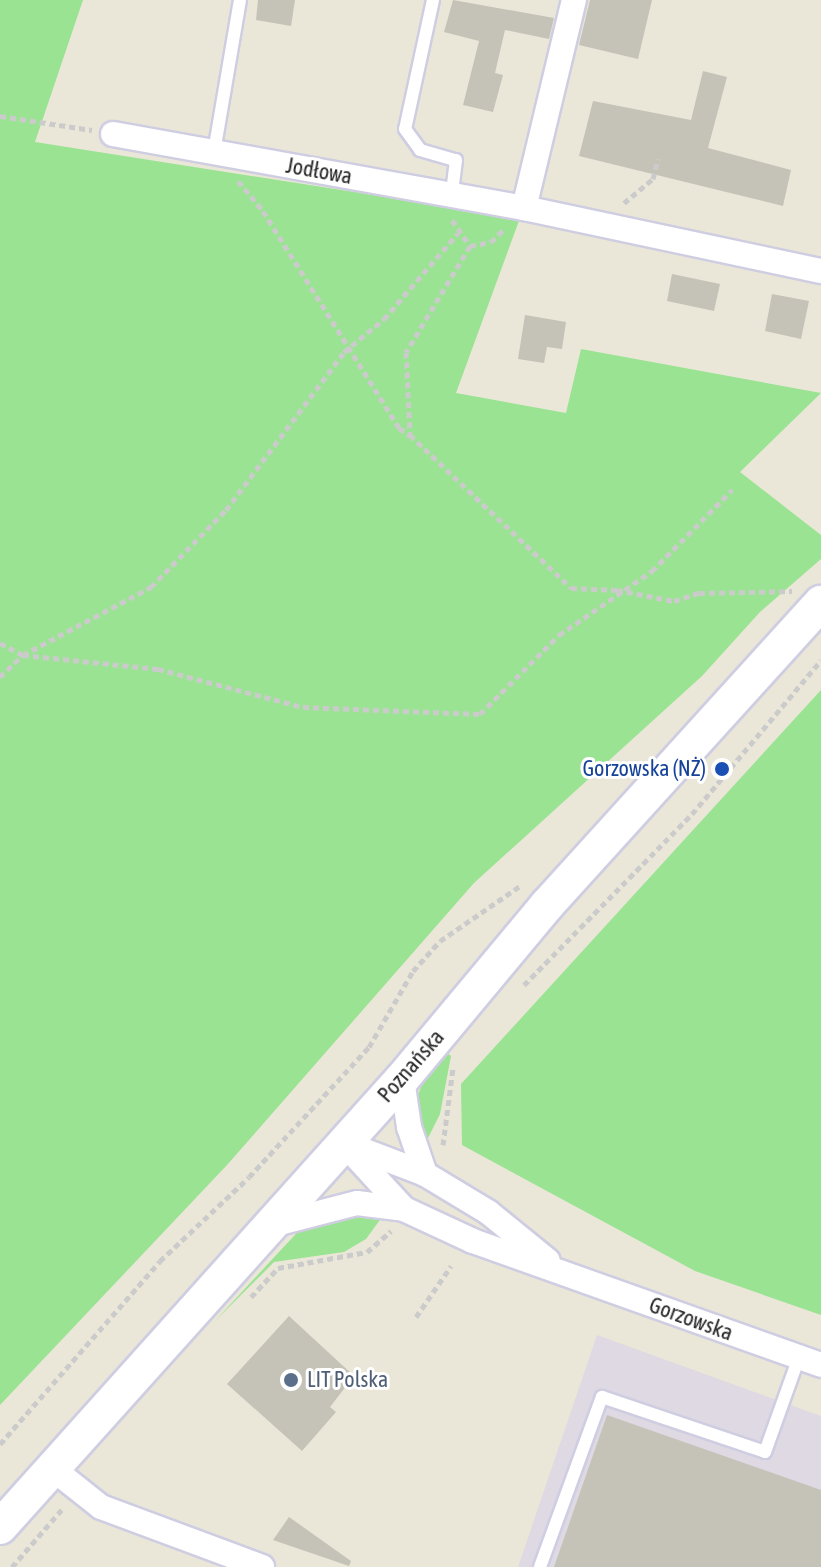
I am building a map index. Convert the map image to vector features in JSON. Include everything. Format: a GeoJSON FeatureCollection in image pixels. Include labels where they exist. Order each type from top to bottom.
{"type":"FeatureCollection","features":[{"type":"Feature","properties":{"kind":"street"},"geometry":{"type":"LineString","coordinates":[[524,208],[574,0]]}},
{"type":"Feature","properties":{"kind":"street","name":"Jodłowa"},"geometry":{"type":"LineString","coordinates":[[113,134],[524,208],[821,271]]}},
{"type":"Feature","properties":{"kind":"street","name":"Poznańska"},"geometry":{"type":"LineString","coordinates":[[0,1527],[64,1480],[266,1227],[402,1079],[808,593]]}},
{"type":"Feature","properties":{"kind":"street"},"geometry":{"type":"LineString","coordinates":[[402,1079],[409,1127],[431,1165]]}},
{"type":"Feature","properties":{"kind":"street","name":"Gorzowska"},"geometry":{"type":"LineString","coordinates":[[344,1143],[431,1165],[561,1271]]}},
{"type":"Feature","properties":{"kind":"street","name":"Gorzowska"},"geometry":{"type":"LineString","coordinates":[[344,1143],[399,1216]]}},
{"type":"Feature","properties":{"kind":"street","name":"Gorzowska"},"geometry":{"type":"LineString","coordinates":[[266,1227],[357,1203],[561,1271],[810,1361]]}},
{"type":"Feature","properties":{"kind":"street"},"geometry":{"type":"LineString","coordinates":[[64,1480],[101,1507],[262,1567]]}},
{"type":"Feature","properties":{"kind":"lane"},"geometry":{"type":"LineString","coordinates":[[214,152],[240,0]]}},
{"type":"Feature","properties":{"kind":"lane"},"geometry":{"type":"LineString","coordinates":[[433,0],[405,129],[420,150],[456,160],[452,195]]}},
{"type":"Feature","properties":{"kind":"lane"},"geometry":{"type":"LineString","coordinates":[[540,1567],[602,1397],[765,1452],[810,1361]]}},
{"type":"Feature","properties":{"kind":"path"},"geometry":{"type":"LineString","coordinates":[[0,116],[113,134]]}},
{"type":"Feature","properties":{"kind":"path"},"geometry":{"type":"LineString","coordinates":[[214,152],[263,211],[399,428],[571,588],[622,591],[674,601],[699,593],[808,593]]}},
{"type":"Feature","properties":{"kind":"path"},"geometry":{"type":"LineString","coordinates":[[615,211],[653,179],[658,159]]}},
{"type":"Feature","properties":{"kind":"path"},"geometry":{"type":"LineString","coordinates":[[0,677],[23,655],[151,587],[226,510],[348,349],[384,319],[458,233]]}},
{"type":"Feature","properties":{"kind":"path"},"geometry":{"type":"LineString","coordinates":[[412,437],[406,352],[470,246]]}},
{"type":"Feature","properties":{"kind":"path"},"geometry":{"type":"LineString","coordinates":[[0,643],[23,655],[158,669],[303,707],[480,714],[559,635],[652,571],[732,490]]}},
{"type":"Feature","properties":{"kind":"path"},"geometry":{"type":"LineString","coordinates":[[787,602],[808,593]]}},
{"type":"Feature","properties":{"kind":"path"},"geometry":{"type":"LineString","coordinates":[[519,989],[692,814],[821,660]]}},
{"type":"Feature","properties":{"kind":"path"},"geometry":{"type":"LineString","coordinates":[[0,1444],[160,1261],[249,1177],[369,1047],[413,971],[440,941],[523,883]]}},
{"type":"Feature","properties":{"kind":"path"},"geometry":{"type":"LineString","coordinates":[[431,1165],[459,1056]]}},
{"type":"Feature","properties":{"kind":"path"},"geometry":{"type":"LineString","coordinates":[[246,1302],[278,1268],[367,1252],[387,1237],[399,1216]]}},
{"type":"Feature","properties":{"kind":"path"},"geometry":{"type":"LineString","coordinates":[[416,1317],[451,1266]]}},
{"type":"Feature","properties":{"kind":"path"},"geometry":{"type":"LineString","coordinates":[[12,1567],[64,1480]]}},
{"type":"Feature","properties":{"kind":"shaded area"},"geometry":{"type":"Polygon","coordinates":[[[597,1335],[821,1416],[821,1567],[518,1567],[597,1335]]]}},
{"type":"Feature","properties":{"kind":"green space"},"geometry":{"type":"Polygon","coordinates":[[[0,0],[83,0],[35,142],[520,218],[456,393],[566,413],[581,349],[821,393],[740,472],[821,535],[821,559],[760,612],[702,676],[474,883],[227,1165],[0,1405],[0,0]]]}},
{"type":"Feature","properties":{"kind":"green space"},"geometry":{"type":"Polygon","coordinates":[[[821,690],[821,1315],[695,1271],[462,1145],[461,1084],[821,690]]]}},
{"type":"Feature","properties":{"kind":"green space"},"geometry":{"type":"Polygon","coordinates":[[[446,1052],[451,1056],[440,1114],[425,1144],[416,1099],[428,1071],[446,1052]]]}},
{"type":"Feature","properties":{"kind":"green space"},"geometry":{"type":"Polygon","coordinates":[[[350,1211],[382,1217],[366,1239],[344,1252],[274,1262],[214,1322],[306,1223],[350,1211]]]}},
{"type":"Feature","properties":{"kind":"building"},"geometry":{"type":"Polygon","coordinates":[[[258,0],[295,0],[291,26],[256,20],[258,0]]]}},
{"type":"Feature","properties":{"kind":"building"},"geometry":{"type":"Polygon","coordinates":[[[453,0],[554,18],[549,39],[505,30],[495,73],[503,75],[493,112],[463,105],[479,41],[444,32],[453,0]]]}},
{"type":"Feature","properties":{"kind":"building"},"geometry":{"type":"Polygon","coordinates":[[[590,0],[652,0],[638,59],[579,45],[590,0]]]}},
{"type":"Feature","properties":{"kind":"building"},"geometry":{"type":"Polygon","coordinates":[[[703,71],[727,77],[708,148],[791,170],[783,206],[579,156],[593,101],[691,120],[703,71]]]}},
{"type":"Feature","properties":{"kind":"building"},"geometry":{"type":"Polygon","coordinates":[[[672,274],[720,284],[714,311],[667,301],[672,274]]]}},
{"type":"Feature","properties":{"kind":"building"},"geometry":{"type":"Polygon","coordinates":[[[772,294],[809,301],[801,339],[765,331],[772,294]]]}},
{"type":"Feature","properties":{"kind":"building"},"geometry":{"type":"Polygon","coordinates":[[[525,315],[566,322],[562,349],[547,347],[544,363],[518,359],[525,315]]]}},
{"type":"Feature","properties":{"kind":"building","name":"LIT Polska"},"geometry":{"type":"Polygon","coordinates":[[[289,1316],[354,1376],[330,1407],[336,1412],[302,1451],[227,1384],[289,1316]]]}},
{"type":"Feature","properties":{"kind":"building"},"geometry":{"type":"Polygon","coordinates":[[[607,1415],[821,1490],[821,1567],[554,1567],[607,1415]]]}},
{"type":"Feature","properties":{"kind":"building"},"geometry":{"type":"Polygon","coordinates":[[[289,1517],[351,1561],[349,1566],[273,1540],[289,1517]]]}},
{"type":"Feature","properties":{"kind":"place","name":"Gorzowska (NŻ)"},"geometry":{"type":"Point","coordinates":[722,769]}},
{"type":"Feature","properties":{"kind":"place","name":"LIT Polska"},"geometry":{"type":"Point","coordinates":[291,1380]}}]}
